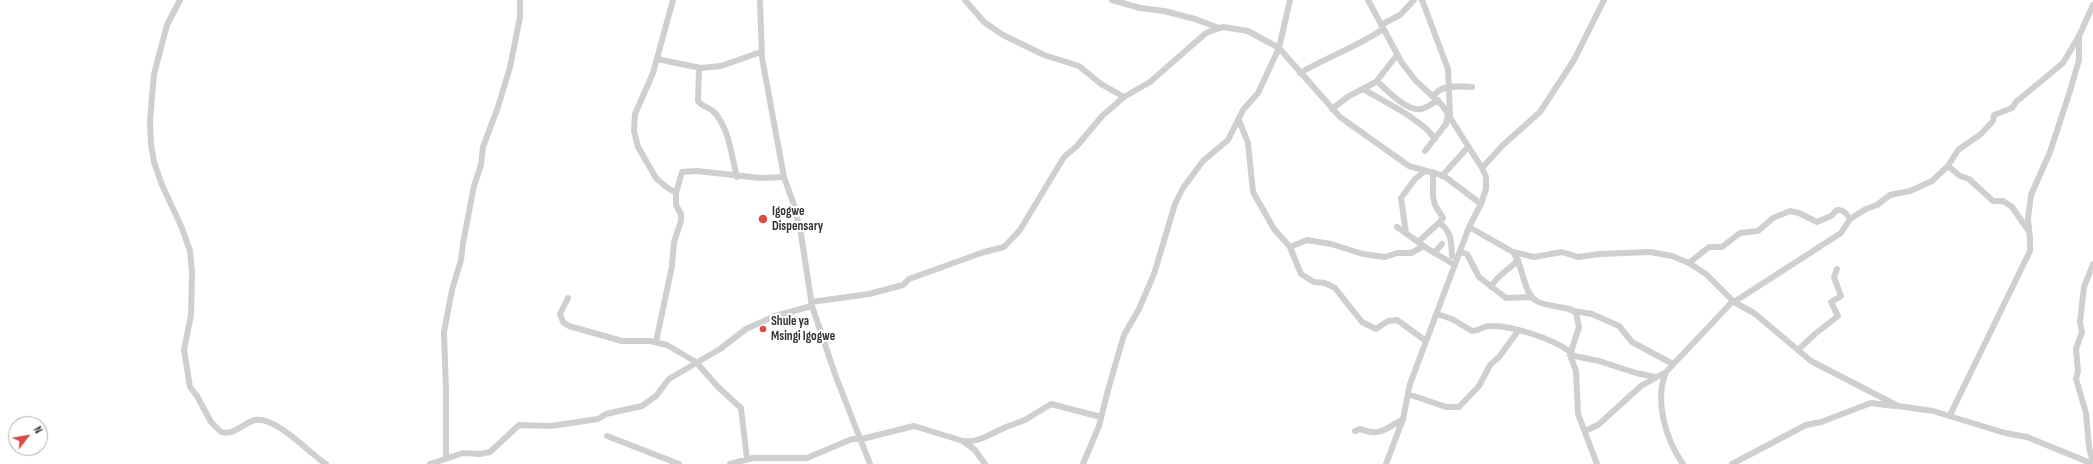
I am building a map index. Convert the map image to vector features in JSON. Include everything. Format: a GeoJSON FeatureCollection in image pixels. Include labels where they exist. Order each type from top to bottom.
{"type":"FeatureCollection","features":[{"type":"Feature","properties":{"kind":"street"},"geometry":{"type":"LineString","coordinates":[[180,0],[167,25],[157,57],[150,121],[154,162],[190,251],[192,273],[191,315],[184,350],[190,387],[220,432],[228,432],[252,421],[263,420],[297,440],[326,464]]}},
{"type":"Feature","properties":{"kind":"street"},"geometry":{"type":"LineString","coordinates":[[446,458],[444,332],[450,300],[461,260],[474,186],[481,165],[483,146],[510,67],[520,17],[520,0]]}},
{"type":"Feature","properties":{"kind":"street"},"geometry":{"type":"LineString","coordinates":[[673,0],[657,59],[635,114],[634,131],[638,147],[656,178],[664,186],[676,193]]}},
{"type":"Feature","properties":{"kind":"street"},"geometry":{"type":"LineString","coordinates":[[760,0],[762,20],[761,52],[784,177],[795,208],[801,234],[812,304],[836,377],[862,439],[870,464]]}},
{"type":"Feature","properties":{"kind":"street"},"geometry":{"type":"LineString","coordinates":[[965,0],[984,22],[1003,35],[1044,55],[1079,66],[1096,81],[1124,97]]}},
{"type":"Feature","properties":{"kind":"street"},"geometry":{"type":"LineString","coordinates":[[1112,0],[1140,8],[1191,18],[1219,28]]}},
{"type":"Feature","properties":{"kind":"street"},"geometry":{"type":"LineString","coordinates":[[1083,464],[1092,446],[1102,417],[1124,335],[1151,284],[1174,204],[1191,176],[1203,162],[1228,140],[1243,110],[1258,93],[1279,48],[1290,0]]}},
{"type":"Feature","properties":{"kind":"street"},"geometry":{"type":"LineString","coordinates":[[1368,0],[1397,55],[1408,72],[1437,96],[1482,168],[1487,184],[1481,204],[1469,227],[1410,384],[1403,420],[1386,464]]}},
{"type":"Feature","properties":{"kind":"street"},"geometry":{"type":"LineString","coordinates":[[1300,73],[1327,57],[1368,39],[1400,15],[1414,0]]}},
{"type":"Feature","properties":{"kind":"street"},"geometry":{"type":"LineString","coordinates":[[1422,0],[1448,69],[1450,88],[1449,115],[1446,124],[1425,151]]}},
{"type":"Feature","properties":{"kind":"street"},"geometry":{"type":"LineString","coordinates":[[1482,168],[1503,145],[1540,112],[1574,60],[1604,0]]}},
{"type":"Feature","properties":{"kind":"street"},"geometry":{"type":"LineString","coordinates":[[1585,431],[1598,425],[1629,396],[1655,377],[1666,372],[1734,302],[1841,233],[1850,219],[1877,205],[1890,195],[1910,191],[1928,183],[1948,166],[1956,153],[1978,137],[1993,121],[1994,115],[2012,108],[2016,102],[2060,66],[2069,55],[2093,4]]}},
{"type":"Feature","properties":{"kind":"street"},"geometry":{"type":"LineString","coordinates":[[430,464],[463,453],[480,454],[490,452],[519,425],[551,426],[598,418],[606,414],[642,406],[656,396],[669,379],[720,349],[754,324],[812,304],[869,294],[903,285],[909,279],[967,258],[1004,247],[1020,230],[1064,157],[1077,146],[1102,116],[1124,97],[1150,82],[1206,33],[1219,28],[1235,27],[1248,31],[1279,48],[1340,117],[1409,166],[1442,176],[1481,204]]}},
{"type":"Feature","properties":{"kind":"street"},"geometry":{"type":"LineString","coordinates":[[1950,415],[2006,296],[2026,260],[2031,244],[2028,219],[2031,195],[2050,152],[2074,78],[2078,60],[2079,36]]}},
{"type":"Feature","properties":{"kind":"street"},"geometry":{"type":"LineString","coordinates":[[657,59],[701,68],[722,66],[761,52]]}},
{"type":"Feature","properties":{"kind":"street"},"geometry":{"type":"LineString","coordinates":[[1332,109],[1349,96],[1377,81],[1397,55]]}},
{"type":"Feature","properties":{"kind":"street"},"geometry":{"type":"LineString","coordinates":[[701,68],[698,73],[698,101],[700,105],[713,111],[720,120],[729,141],[737,176]]}},
{"type":"Feature","properties":{"kind":"street"},"geometry":{"type":"LineString","coordinates":[[1377,81],[1397,100],[1418,110],[1424,109],[1437,96],[1450,88],[1472,87]]}},
{"type":"Feature","properties":{"kind":"street"},"geometry":{"type":"LineString","coordinates":[[1363,89],[1430,131],[1435,139]]}},
{"type":"Feature","properties":{"kind":"street"},"geometry":{"type":"LineString","coordinates":[[1239,120],[1248,143],[1253,192],[1274,229],[1290,247],[1302,276],[1314,282],[1325,283],[1335,288],[1365,325],[1376,329],[1388,321],[1396,320],[1426,341]]}},
{"type":"Feature","properties":{"kind":"street"},"geometry":{"type":"LineString","coordinates":[[1442,176],[1468,147]]}},
{"type":"Feature","properties":{"kind":"street"},"geometry":{"type":"LineString","coordinates":[[1948,166],[1960,176],[1969,179],[1993,201],[2003,201],[2012,207],[2029,232]]}},
{"type":"Feature","properties":{"kind":"street"},"geometry":{"type":"LineString","coordinates":[[656,342],[672,266],[674,242],[681,221],[681,214],[676,207],[676,193],[682,172],[697,171],[761,178],[784,177]]}},
{"type":"Feature","properties":{"kind":"street"},"geometry":{"type":"LineString","coordinates":[[1406,233],[1401,198],[1415,179],[1425,171]]}},
{"type":"Feature","properties":{"kind":"street"},"geometry":{"type":"LineString","coordinates":[[1418,242],[1440,223],[1443,218],[1436,208],[1434,200],[1432,172]]}},
{"type":"Feature","properties":{"kind":"street"},"geometry":{"type":"LineString","coordinates":[[1689,263],[1709,247],[1722,247],[1740,233],[1758,230],[1773,218],[1790,211],[1799,213],[1817,222],[1831,216],[1837,210],[1840,210],[1844,211],[1850,219]]}},
{"type":"Feature","properties":{"kind":"street"},"geometry":{"type":"LineString","coordinates":[[1440,223],[1446,228],[1451,237],[1452,256]]}},
{"type":"Feature","properties":{"kind":"street"},"geometry":{"type":"LineString","coordinates":[[1397,227],[1434,253],[1455,264]]}},
{"type":"Feature","properties":{"kind":"street"},"geometry":{"type":"LineString","coordinates":[[1469,227],[1513,252],[1540,257],[1562,252],[1578,258],[1600,254],[1655,252],[1672,256],[1689,263],[1717,283],[1734,302],[1754,313],[1807,358],[1898,406]]}},
{"type":"Feature","properties":{"kind":"street"},"geometry":{"type":"LineString","coordinates":[[1290,247],[1307,240],[1363,254],[1385,257],[1397,253],[1410,253],[1424,246]]}},
{"type":"Feature","properties":{"kind":"street"},"geometry":{"type":"LineString","coordinates":[[1434,253],[1442,244]]}},
{"type":"Feature","properties":{"kind":"street"},"geometry":{"type":"LineString","coordinates":[[1445,259],[1460,252],[1467,254],[1479,277],[1491,287],[1508,298],[1532,297]]}},
{"type":"Feature","properties":{"kind":"street"},"geometry":{"type":"LineString","coordinates":[[1513,252],[1518,260],[1532,297],[1542,304],[1592,314],[1619,326],[1632,342],[1673,364]]}},
{"type":"Feature","properties":{"kind":"street"},"geometry":{"type":"LineString","coordinates":[[1491,287],[1497,276],[1508,270],[1518,260]]}},
{"type":"Feature","properties":{"kind":"street"},"geometry":{"type":"LineString","coordinates":[[2093,264],[2084,287],[2080,322],[2082,332],[2076,349],[2078,371],[2076,379],[2086,413],[2089,446],[2093,463]]}},
{"type":"Feature","properties":{"kind":"street"},"geometry":{"type":"LineString","coordinates":[[1798,350],[1838,316],[1830,302],[1841,296],[1834,277],[1837,269]]}},
{"type":"Feature","properties":{"kind":"street"},"geometry":{"type":"LineString","coordinates":[[568,298],[560,314],[563,322],[571,328],[622,341],[656,342],[668,345],[696,362],[718,387],[741,408],[746,461]]}},
{"type":"Feature","properties":{"kind":"street"},"geometry":{"type":"LineString","coordinates":[[1574,311],[1578,327],[1570,353],[1576,371],[1578,414],[1597,464]]}},
{"type":"Feature","properties":{"kind":"street"},"geometry":{"type":"LineString","coordinates":[[1437,314],[1452,319],[1474,331],[1490,326],[1518,331],[1555,342],[1570,353],[1636,373],[1655,377]]}},
{"type":"Feature","properties":{"kind":"street"},"geometry":{"type":"LineString","coordinates":[[1408,394],[1446,407],[1459,407],[1479,386],[1490,365],[1499,357],[1518,331]]}},
{"type":"Feature","properties":{"kind":"street"},"geometry":{"type":"LineString","coordinates":[[1666,372],[1662,393],[1664,425],[1671,439],[1674,452],[1683,464]]}},
{"type":"Feature","properties":{"kind":"street"},"geometry":{"type":"LineString","coordinates":[[1732,464],[1806,425],[1821,422],[1871,403],[1933,411],[1950,415],[2005,433],[2027,437],[2093,463]]}},
{"type":"Feature","properties":{"kind":"street"},"geometry":{"type":"LineString","coordinates":[[730,464],[746,461],[807,458],[852,439],[862,439],[914,426],[963,441],[972,441],[983,438],[1025,420],[1052,404],[1102,417]]}},
{"type":"Feature","properties":{"kind":"street"},"geometry":{"type":"LineString","coordinates":[[1355,431],[1360,429],[1370,433],[1384,430],[1403,420]]}},
{"type":"Feature","properties":{"kind":"street"},"geometry":{"type":"LineString","coordinates":[[607,436],[679,464]]}},
{"type":"Feature","properties":{"kind":"street"},"geometry":{"type":"LineString","coordinates":[[963,441],[975,450],[985,464]]}},
{"type":"Feature","properties":{"kind":"place","name":"Igogwe Dispensary"},"geometry":{"type":"Point","coordinates":[763,219]}},
{"type":"Feature","properties":{"kind":"place","name":"Shule ya Msingi Igogwe"},"geometry":{"type":"Point","coordinates":[763,329]}}]}
